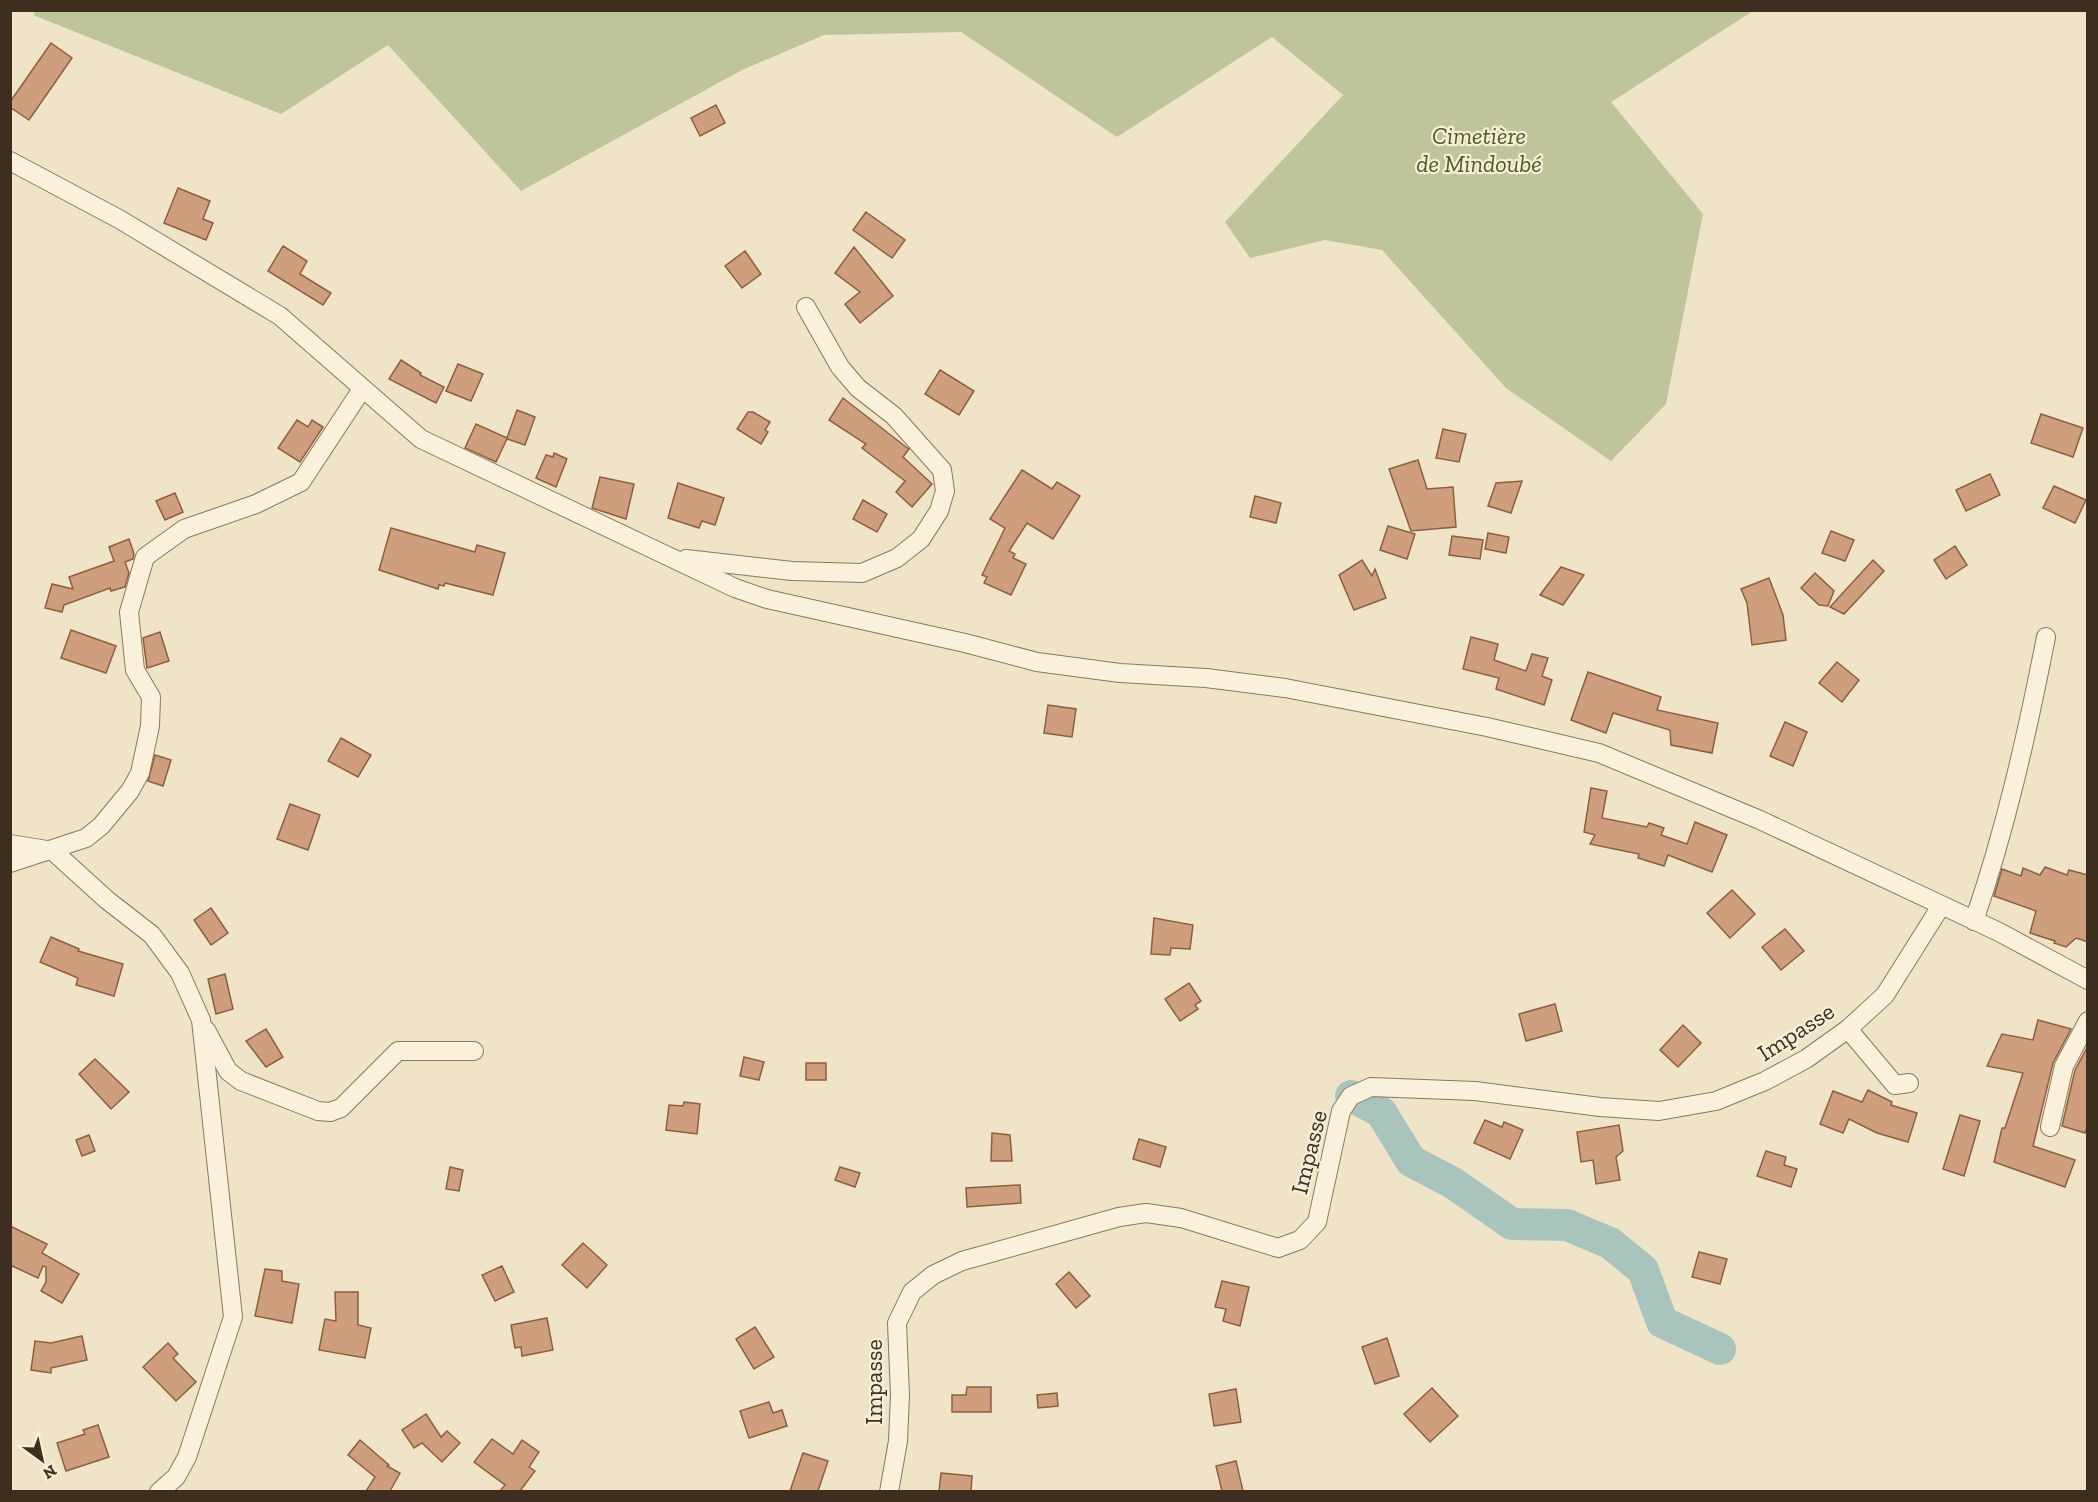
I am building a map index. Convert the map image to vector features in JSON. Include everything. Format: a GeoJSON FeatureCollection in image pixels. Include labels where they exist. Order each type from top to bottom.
{"type":"FeatureCollection","features":[{"type":"Feature","properties":{"kind":"street"},"geometry":{"type":"LineString","coordinates":[[10,161],[119,219],[257,300],[280,316],[421,439],[735,588],[767,599],[965,643],[1036,662],[1285,688],[1487,727],[1599,753],[1760,820],[1974,921],[2088,980]]}},
{"type":"Feature","properties":{"kind":"street"},"geometry":{"type":"LineString","coordinates":[[672,558],[792,571],[862,573],[897,558],[921,539],[939,511],[945,492],[942,471],[894,416],[858,388],[840,367],[806,308]]}},
{"type":"Feature","properties":{"kind":"street"},"geometry":{"type":"LineString","coordinates":[[10,862],[53,851],[86,838],[101,826],[130,792],[140,772],[150,726],[151,697],[135,670],[129,612],[145,557],[184,529],[256,504],[301,482],[362,389]]}},
{"type":"Feature","properties":{"kind":"street"},"geometry":{"type":"LineString","coordinates":[[1974,921],[2000,845],[2021,766],[2046,637]]}},
{"type":"Feature","properties":{"kind":"street"},"geometry":{"type":"LineString","coordinates":[[10,844],[53,851],[107,900],[152,935],[180,973],[201,1020],[228,1071],[241,1082],[318,1111],[330,1112],[341,1108],[398,1051],[474,1052]]}},
{"type":"Feature","properties":{"kind":"street","name":"Impasse"},"geometry":{"type":"LineString","coordinates":[[889,1491],[898,1441],[900,1395],[897,1323],[912,1292],[933,1275],[962,1261],[996,1251],[1119,1217],[1146,1213],[1212,1226],[1278,1248],[1300,1240],[1317,1222],[1341,1111],[1351,1096],[1371,1087],[1475,1090],[1600,1107],[1659,1111],[1716,1101],[1765,1081],[1806,1059],[1848,1029],[1885,995],[1941,906]]}},
{"type":"Feature","properties":{"kind":"street"},"geometry":{"type":"LineString","coordinates":[[159,1491],[176,1478],[187,1457],[233,1317],[201,1020]]}},
{"type":"Feature","properties":{"kind":"street"},"geometry":{"type":"LineString","coordinates":[[2050,1128],[2064,1066],[2088,1022]]}},
{"type":"Feature","properties":{"kind":"street"},"geometry":{"type":"LineString","coordinates":[[1848,1029],[1895,1085],[1909,1083]]}},
{"type":"Feature","properties":{"kind":"green space","name":"Cimetière de Mindoubé"},"geometry":{"type":"Polygon","coordinates":[[[36,11],[1753,11],[1611,102],[1703,214],[1666,404],[1611,461],[1506,388],[1382,250],[1325,240],[1250,258],[1225,222],[1343,95],[1272,37],[1117,137],[961,32],[824,35],[742,70],[521,191],[388,45],[281,114],[33,15],[36,11]]]}},
{"type":"Feature","properties":{"kind":"building"},"geometry":{"type":"Polygon","coordinates":[[[51,43],[72,58],[29,120],[10,107],[10,102],[51,43]]]}},
{"type":"Feature","properties":{"kind":"building"},"geometry":{"type":"Polygon","coordinates":[[[716,105],[725,123],[700,136],[691,118],[716,105]]]}},
{"type":"Feature","properties":{"kind":"building"},"geometry":{"type":"Polygon","coordinates":[[[178,188],[210,201],[203,219],[213,223],[206,240],[164,223],[178,188]]]}},
{"type":"Feature","properties":{"kind":"building"},"geometry":{"type":"Polygon","coordinates":[[[866,212],[905,240],[892,258],[853,230],[866,212]]]}},
{"type":"Feature","properties":{"kind":"building"},"geometry":{"type":"Polygon","coordinates":[[[283,246],[307,261],[300,274],[331,293],[323,305],[268,271],[283,246]]]}},
{"type":"Feature","properties":{"kind":"building"},"geometry":{"type":"Polygon","coordinates":[[[854,247],[893,296],[860,323],[845,304],[860,292],[835,273],[854,247]]]}},
{"type":"Feature","properties":{"kind":"building"},"geometry":{"type":"Polygon","coordinates":[[[745,251],[761,274],[742,288],[725,266],[745,251]]]}},
{"type":"Feature","properties":{"kind":"building"},"geometry":{"type":"Polygon","coordinates":[[[401,360],[421,373],[420,375],[444,387],[436,403],[389,379],[401,360]]]}},
{"type":"Feature","properties":{"kind":"building"},"geometry":{"type":"Polygon","coordinates":[[[458,364],[483,374],[471,401],[446,391],[458,364]]]}},
{"type":"Feature","properties":{"kind":"building"},"geometry":{"type":"Polygon","coordinates":[[[940,370],[974,391],[959,415],[925,394],[940,370]]]}},
{"type":"Feature","properties":{"kind":"building"},"geometry":{"type":"Polygon","coordinates":[[[843,398],[909,449],[903,457],[932,484],[912,507],[896,492],[905,481],[862,448],[866,444],[829,420],[843,398]]]}},
{"type":"Feature","properties":{"kind":"building"},"geometry":{"type":"Polygon","coordinates":[[[517,410],[535,417],[525,445],[507,439],[496,462],[465,448],[476,424],[507,438],[517,410]]]}},
{"type":"Feature","properties":{"kind":"building"},"geometry":{"type":"Polygon","coordinates":[[[748,412],[753,412],[770,422],[765,430],[768,432],[761,444],[737,429],[748,412]]]}},
{"type":"Feature","properties":{"kind":"building"},"geometry":{"type":"Polygon","coordinates":[[[2041,414],[2083,428],[2073,457],[2031,443],[2041,414]]]}},
{"type":"Feature","properties":{"kind":"building"},"geometry":{"type":"Polygon","coordinates":[[[297,420],[308,427],[312,420],[323,427],[300,462],[278,448],[297,420]]]}},
{"type":"Feature","properties":{"kind":"building"},"geometry":{"type":"Polygon","coordinates":[[[1443,429],[1466,434],[1459,462],[1436,458],[1443,429]]]}},
{"type":"Feature","properties":{"kind":"building"},"geometry":{"type":"Polygon","coordinates":[[[554,453],[567,459],[556,487],[536,478],[546,455],[553,457],[554,453]]]}},
{"type":"Feature","properties":{"kind":"building"},"geometry":{"type":"Polygon","coordinates":[[[1418,460],[1427,489],[1453,487],[1456,527],[1411,531],[1389,469],[1418,460]]]}},
{"type":"Feature","properties":{"kind":"building"},"geometry":{"type":"Polygon","coordinates":[[[1022,470],[1052,489],[1057,482],[1080,496],[1053,539],[1027,523],[1009,551],[1015,554],[1013,558],[1026,564],[1011,595],[984,583],[987,577],[982,575],[1005,528],[990,519],[1022,470]]]}},
{"type":"Feature","properties":{"kind":"building"},"geometry":{"type":"Polygon","coordinates":[[[1990,474],[2000,495],[1966,511],[1956,490],[1990,474]]]}},
{"type":"Feature","properties":{"kind":"building"},"geometry":{"type":"Polygon","coordinates":[[[600,477],[634,484],[626,519],[592,508],[600,477]]]}},
{"type":"Feature","properties":{"kind":"building"},"geometry":{"type":"Polygon","coordinates":[[[1522,481],[1511,513],[1488,506],[1496,483],[1522,481]]]}},
{"type":"Feature","properties":{"kind":"building"},"geometry":{"type":"Polygon","coordinates":[[[678,483],[724,498],[715,525],[702,521],[699,528],[668,518],[678,483]]]}},
{"type":"Feature","properties":{"kind":"building"},"geometry":{"type":"Polygon","coordinates":[[[2054,486],[2086,500],[2075,523],[2043,508],[2054,486]]]}},
{"type":"Feature","properties":{"kind":"building"},"geometry":{"type":"Polygon","coordinates":[[[175,493],[183,512],[165,520],[156,501],[175,493]]]}},
{"type":"Feature","properties":{"kind":"building"},"geometry":{"type":"Polygon","coordinates":[[[1255,496],[1281,503],[1276,523],[1250,517],[1255,496]]]}},
{"type":"Feature","properties":{"kind":"building"},"geometry":{"type":"Polygon","coordinates":[[[863,500],[887,514],[877,532],[853,519],[863,500]]]}},
{"type":"Feature","properties":{"kind":"building"},"geometry":{"type":"Polygon","coordinates":[[[1388,526],[1415,534],[1407,559],[1380,550],[1388,526]]]}},
{"type":"Feature","properties":{"kind":"building"},"geometry":{"type":"Polygon","coordinates":[[[391,528],[475,552],[477,545],[505,553],[493,595],[445,583],[444,586],[439,585],[438,589],[379,570],[391,528]]]}},
{"type":"Feature","properties":{"kind":"building"},"geometry":{"type":"Polygon","coordinates":[[[1831,531],[1854,540],[1845,561],[1822,553],[1831,531]]]}},
{"type":"Feature","properties":{"kind":"building"},"geometry":{"type":"Polygon","coordinates":[[[1488,533],[1509,537],[1506,553],[1485,549],[1488,533]]]}},
{"type":"Feature","properties":{"kind":"building"},"geometry":{"type":"Polygon","coordinates":[[[1452,536],[1483,540],[1480,559],[1449,555],[1452,536]]]}},
{"type":"Feature","properties":{"kind":"building"},"geometry":{"type":"Polygon","coordinates":[[[129,539],[134,554],[133,559],[125,562],[129,573],[125,587],[111,591],[110,588],[64,605],[62,612],[45,608],[52,584],[73,589],[69,577],[114,561],[109,547],[129,539]]]}},
{"type":"Feature","properties":{"kind":"building"},"geometry":{"type":"Polygon","coordinates":[[[1955,546],[1967,565],[1946,579],[1934,560],[1955,546]]]}},
{"type":"Feature","properties":{"kind":"building"},"geometry":{"type":"Polygon","coordinates":[[[1362,560],[1372,576],[1375,569],[1386,598],[1354,610],[1339,575],[1362,560]]]}},
{"type":"Feature","properties":{"kind":"building"},"geometry":{"type":"Polygon","coordinates":[[[1873,560],[1884,571],[1844,614],[1830,607],[1873,560]]]}},
{"type":"Feature","properties":{"kind":"building"},"geometry":{"type":"Polygon","coordinates":[[[1561,567],[1584,575],[1563,605],[1540,595],[1561,567]]]}},
{"type":"Feature","properties":{"kind":"building"},"geometry":{"type":"Polygon","coordinates":[[[1815,573],[1834,591],[1828,606],[1819,605],[1801,588],[1815,573]]]}},
{"type":"Feature","properties":{"kind":"building"},"geometry":{"type":"Polygon","coordinates":[[[1769,578],[1783,615],[1786,640],[1752,645],[1747,603],[1741,589],[1769,578]]]}},
{"type":"Feature","properties":{"kind":"building"},"geometry":{"type":"Polygon","coordinates":[[[71,630],[116,646],[106,673],[61,658],[71,630]]]}},
{"type":"Feature","properties":{"kind":"building"},"geometry":{"type":"Polygon","coordinates":[[[160,632],[169,661],[147,668],[143,638],[160,632]]]}},
{"type":"Feature","properties":{"kind":"building"},"geometry":{"type":"Polygon","coordinates":[[[1471,637],[1498,644],[1494,660],[1526,671],[1532,654],[1548,658],[1542,676],[1552,680],[1544,705],[1496,689],[1499,678],[1463,669],[1471,637]]]}},
{"type":"Feature","properties":{"kind":"building"},"geometry":{"type":"Polygon","coordinates":[[[1837,662],[1859,680],[1842,702],[1819,683],[1837,662]]]}},
{"type":"Feature","properties":{"kind":"building"},"geometry":{"type":"Polygon","coordinates":[[[1588,672],[1661,697],[1657,710],[1718,723],[1712,753],[1671,745],[1670,730],[1613,713],[1606,733],[1571,720],[1588,672]]]}},
{"type":"Feature","properties":{"kind":"building"},"geometry":{"type":"Polygon","coordinates":[[[1048,705],[1076,709],[1072,737],[1044,733],[1048,705]]]}},
{"type":"Feature","properties":{"kind":"building"},"geometry":{"type":"Polygon","coordinates":[[[1785,722],[1807,732],[1793,766],[1770,756],[1785,722]]]}},
{"type":"Feature","properties":{"kind":"building"},"geometry":{"type":"Polygon","coordinates":[[[341,738],[371,755],[358,777],[328,761],[341,738]]]}},
{"type":"Feature","properties":{"kind":"building"},"geometry":{"type":"Polygon","coordinates":[[[155,755],[171,760],[163,786],[148,781],[155,755]]]}},
{"type":"Feature","properties":{"kind":"building"},"geometry":{"type":"Polygon","coordinates":[[[1591,788],[1607,791],[1602,818],[1647,827],[1649,823],[1664,828],[1661,835],[1687,844],[1695,822],[1727,835],[1712,872],[1668,855],[1664,866],[1638,858],[1639,854],[1590,844],[1595,835],[1584,832],[1591,788]]]}},
{"type":"Feature","properties":{"kind":"building"},"geometry":{"type":"Polygon","coordinates":[[[290,804],[320,815],[308,850],[277,839],[290,804]]]}},
{"type":"Feature","properties":{"kind":"building"},"geometry":{"type":"Polygon","coordinates":[[[2045,867],[2067,875],[2069,870],[2088,875],[2088,942],[2076,938],[2066,947],[2030,933],[2036,911],[1994,896],[2002,869],[2021,876],[2023,868],[2040,875],[2045,867]]]}},
{"type":"Feature","properties":{"kind":"building"},"geometry":{"type":"Polygon","coordinates":[[[1732,890],[1755,914],[1730,938],[1707,913],[1732,890]]]}},
{"type":"Feature","properties":{"kind":"building"},"geometry":{"type":"Polygon","coordinates":[[[211,908],[228,933],[211,945],[194,920],[211,908]]]}},
{"type":"Feature","properties":{"kind":"building"},"geometry":{"type":"Polygon","coordinates":[[[1154,918],[1193,925],[1190,949],[1171,948],[1170,955],[1151,954],[1154,918]]]}},
{"type":"Feature","properties":{"kind":"building"},"geometry":{"type":"Polygon","coordinates":[[[1785,929],[1804,951],[1781,970],[1762,947],[1785,929]]]}},
{"type":"Feature","properties":{"kind":"building"},"geometry":{"type":"Polygon","coordinates":[[[51,937],[79,949],[78,951],[123,964],[114,996],[76,985],[78,978],[40,962],[51,937]]]}},
{"type":"Feature","properties":{"kind":"building"},"geometry":{"type":"Polygon","coordinates":[[[225,974],[233,1009],[216,1014],[208,979],[225,974]]]}},
{"type":"Feature","properties":{"kind":"building"},"geometry":{"type":"Polygon","coordinates":[[[1189,983],[1201,1001],[1195,1005],[1198,1009],[1180,1021],[1165,999],[1189,983]]]}},
{"type":"Feature","properties":{"kind":"building"},"geometry":{"type":"Polygon","coordinates":[[[1555,1004],[1562,1031],[1526,1041],[1519,1014],[1555,1004]]]}},
{"type":"Feature","properties":{"kind":"building"},"geometry":{"type":"Polygon","coordinates":[[[2038,1020],[2071,1029],[2053,1063],[2033,1146],[2075,1160],[2065,1187],[1994,1162],[2002,1128],[2005,1128],[2023,1073],[1987,1066],[2002,1034],[2033,1040],[2038,1020]]]}},
{"type":"Feature","properties":{"kind":"building"},"geometry":{"type":"Polygon","coordinates":[[[1683,1025],[1701,1043],[1678,1067],[1660,1050],[1683,1025]]]}},
{"type":"Feature","properties":{"kind":"building"},"geometry":{"type":"Polygon","coordinates":[[[266,1029],[283,1057],[266,1067],[246,1041],[266,1029]]]}},
{"type":"Feature","properties":{"kind":"building"},"geometry":{"type":"Polygon","coordinates":[[[2088,1046],[2088,1125],[2085,1133],[2062,1126],[2075,1070],[2088,1046]]]}},
{"type":"Feature","properties":{"kind":"building"},"geometry":{"type":"Polygon","coordinates":[[[744,1057],[764,1062],[759,1080],[740,1076],[744,1057]]]}},
{"type":"Feature","properties":{"kind":"building"},"geometry":{"type":"Polygon","coordinates":[[[95,1059],[129,1092],[111,1109],[79,1074],[95,1059]]]}},
{"type":"Feature","properties":{"kind":"building"},"geometry":{"type":"Polygon","coordinates":[[[806,1063],[826,1063],[826,1080],[806,1080],[806,1063]]]}},
{"type":"Feature","properties":{"kind":"building"},"geometry":{"type":"Polygon","coordinates":[[[1868,1090],[1892,1102],[1891,1105],[1917,1113],[1908,1142],[1877,1133],[1849,1119],[1843,1133],[1820,1124],[1833,1091],[1862,1102],[1868,1090]]]}},
{"type":"Feature","properties":{"kind":"building"},"geometry":{"type":"Polygon","coordinates":[[[684,1102],[700,1104],[697,1134],[666,1130],[669,1105],[683,1106],[684,1102]]]}},
{"type":"Feature","properties":{"kind":"building"},"geometry":{"type":"Polygon","coordinates":[[[1960,1115],[1980,1121],[1964,1176],[1943,1169],[1960,1115]]]}},
{"type":"Feature","properties":{"kind":"building"},"geometry":{"type":"Polygon","coordinates":[[[1485,1120],[1502,1127],[1504,1122],[1523,1130],[1510,1159],[1474,1143],[1485,1120]]]}},
{"type":"Feature","properties":{"kind":"building"},"geometry":{"type":"Polygon","coordinates":[[[1619,1125],[1623,1151],[1616,1157],[1620,1180],[1596,1184],[1593,1160],[1581,1162],[1577,1132],[1619,1125]]]}},
{"type":"Feature","properties":{"kind":"building"},"geometry":{"type":"Polygon","coordinates":[[[992,1133],[1010,1135],[1012,1161],[991,1161],[992,1133]]]}},
{"type":"Feature","properties":{"kind":"building"},"geometry":{"type":"Polygon","coordinates":[[[89,1135],[95,1151],[82,1156],[76,1140],[89,1135]]]}},
{"type":"Feature","properties":{"kind":"building"},"geometry":{"type":"Polygon","coordinates":[[[1139,1139],[1166,1147],[1160,1167],[1133,1159],[1139,1139]]]}},
{"type":"Feature","properties":{"kind":"building"},"geometry":{"type":"Polygon","coordinates":[[[1766,1151],[1786,1157],[1784,1165],[1797,1169],[1791,1187],[1757,1176],[1766,1151]]]}},
{"type":"Feature","properties":{"kind":"building"},"geometry":{"type":"Polygon","coordinates":[[[450,1167],[463,1170],[459,1191],[446,1189],[450,1167]]]}},
{"type":"Feature","properties":{"kind":"building"},"geometry":{"type":"Polygon","coordinates":[[[840,1167],[860,1173],[855,1187],[835,1180],[840,1167]]]}},
{"type":"Feature","properties":{"kind":"building"},"geometry":{"type":"Polygon","coordinates":[[[1020,1185],[1021,1203],[967,1207],[966,1188],[1020,1185]]]}},
{"type":"Feature","properties":{"kind":"building"},"geometry":{"type":"Polygon","coordinates":[[[10,1226],[47,1244],[42,1253],[79,1274],[62,1303],[41,1291],[46,1282],[46,1267],[43,1266],[38,1278],[10,1265],[10,1226]]]}},
{"type":"Feature","properties":{"kind":"building"},"geometry":{"type":"Polygon","coordinates":[[[583,1243],[607,1265],[587,1288],[562,1265],[583,1243]]]}},
{"type":"Feature","properties":{"kind":"building"},"geometry":{"type":"Polygon","coordinates":[[[1699,1252],[1727,1259],[1720,1284],[1692,1277],[1699,1252]]]}},
{"type":"Feature","properties":{"kind":"building"},"geometry":{"type":"Polygon","coordinates":[[[502,1266],[514,1292],[495,1301],[482,1275],[502,1266]]]}},
{"type":"Feature","properties":{"kind":"building"},"geometry":{"type":"Polygon","coordinates":[[[265,1269],[282,1271],[282,1281],[299,1284],[292,1323],[255,1316],[265,1269]]]}},
{"type":"Feature","properties":{"kind":"building"},"geometry":{"type":"Polygon","coordinates":[[[1069,1272],[1090,1296],[1076,1308],[1056,1284],[1069,1272]]]}},
{"type":"Feature","properties":{"kind":"building"},"geometry":{"type":"Polygon","coordinates":[[[1222,1281],[1249,1287],[1240,1326],[1223,1321],[1226,1309],[1215,1307],[1222,1281]]]}},
{"type":"Feature","properties":{"kind":"building"},"geometry":{"type":"Polygon","coordinates":[[[335,1292],[358,1292],[358,1325],[371,1328],[365,1358],[319,1350],[325,1319],[336,1321],[335,1292]]]}},
{"type":"Feature","properties":{"kind":"building"},"geometry":{"type":"Polygon","coordinates":[[[547,1318],[553,1350],[522,1356],[521,1347],[515,1348],[511,1325],[547,1318]]]}},
{"type":"Feature","properties":{"kind":"building"},"geometry":{"type":"Polygon","coordinates":[[[755,1327],[774,1357],[754,1369],[736,1339],[755,1327]]]}},
{"type":"Feature","properties":{"kind":"building"},"geometry":{"type":"Polygon","coordinates":[[[82,1336],[87,1360],[51,1368],[51,1373],[31,1370],[35,1341],[51,1343],[82,1336]]]}},
{"type":"Feature","properties":{"kind":"building"},"geometry":{"type":"Polygon","coordinates":[[[1387,1338],[1399,1376],[1375,1384],[1362,1347],[1387,1338]]]}},
{"type":"Feature","properties":{"kind":"building"},"geometry":{"type":"Polygon","coordinates":[[[168,1343],[178,1354],[173,1358],[196,1382],[176,1401],[143,1367],[168,1343]]]}},
{"type":"Feature","properties":{"kind":"building"},"geometry":{"type":"Polygon","coordinates":[[[967,1387],[991,1387],[991,1412],[952,1412],[952,1395],[966,1395],[967,1387]]]}},
{"type":"Feature","properties":{"kind":"building"},"geometry":{"type":"Polygon","coordinates":[[[1432,1388],[1458,1416],[1430,1442],[1404,1414],[1432,1388]]]}},
{"type":"Feature","properties":{"kind":"building"},"geometry":{"type":"Polygon","coordinates":[[[1236,1389],[1241,1422],[1214,1426],[1209,1394],[1236,1389]]]}},
{"type":"Feature","properties":{"kind":"building"},"geometry":{"type":"Polygon","coordinates":[[[1057,1393],[1058,1406],[1038,1408],[1037,1395],[1057,1393]]]}},
{"type":"Feature","properties":{"kind":"building"},"geometry":{"type":"Polygon","coordinates":[[[769,1402],[773,1413],[782,1410],[787,1426],[749,1438],[740,1411],[769,1402]]]}},
{"type":"Feature","properties":{"kind":"building"},"geometry":{"type":"Polygon","coordinates":[[[426,1414],[441,1437],[447,1431],[460,1443],[442,1462],[422,1443],[414,1448],[402,1430],[426,1414]]]}},
{"type":"Feature","properties":{"kind":"building"},"geometry":{"type":"Polygon","coordinates":[[[98,1425],[109,1457],[66,1471],[57,1443],[85,1434],[83,1430],[98,1425]]]}},
{"type":"Feature","properties":{"kind":"building"},"geometry":{"type":"Polygon","coordinates":[[[492,1439],[513,1454],[522,1440],[539,1452],[529,1467],[535,1471],[520,1491],[500,1491],[505,1485],[474,1462],[492,1439]]]}},
{"type":"Feature","properties":{"kind":"building"},"geometry":{"type":"Polygon","coordinates":[[[360,1440],[389,1465],[387,1466],[400,1473],[390,1491],[366,1491],[375,1477],[348,1455],[360,1440]]]}},
{"type":"Feature","properties":{"kind":"building"},"geometry":{"type":"Polygon","coordinates":[[[803,1453],[828,1461],[818,1491],[790,1491],[803,1453]]]}},
{"type":"Feature","properties":{"kind":"building"},"geometry":{"type":"Polygon","coordinates":[[[1236,1461],[1243,1491],[1222,1491],[1216,1466],[1236,1461]]]}},
{"type":"Feature","properties":{"kind":"building"},"geometry":{"type":"Polygon","coordinates":[[[941,1473],[972,1476],[971,1491],[939,1491],[941,1473]]]}},
{"type":"Feature","properties":{"kind":"waterway"},"geometry":{"type":"LineString","coordinates":[[1351,1096],[1381,1112],[1411,1161],[1453,1183],[1512,1224],[1567,1225],[1610,1243],[1643,1270],[1662,1322],[1720,1349]]}}]}
